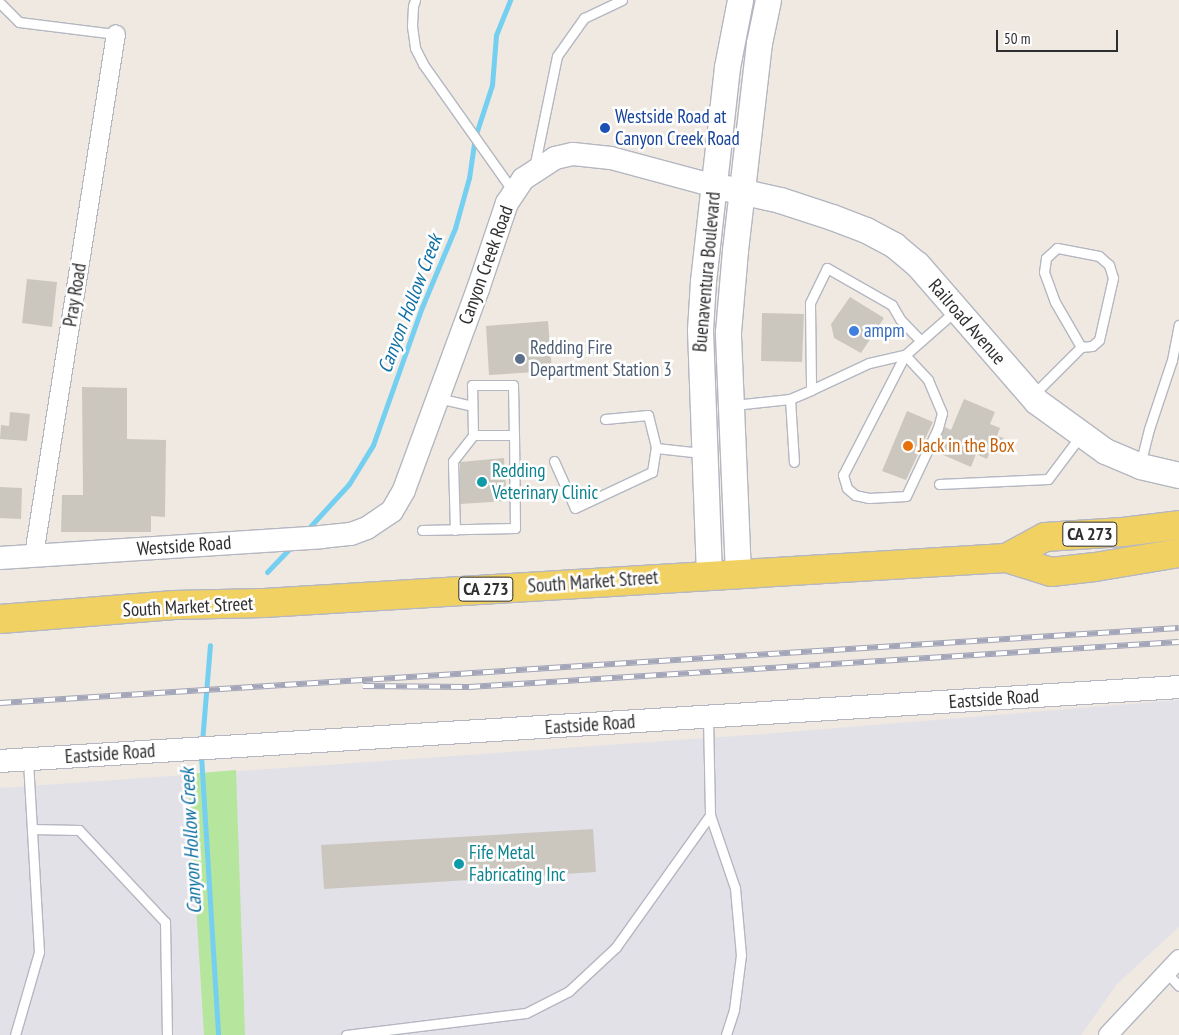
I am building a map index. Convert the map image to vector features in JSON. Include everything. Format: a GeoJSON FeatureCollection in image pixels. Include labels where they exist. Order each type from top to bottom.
{"type":"FeatureCollection","features":[{"type":"Feature","properties":{"kind":"main road","name":"Buenaventura Boulevard"},"geometry":{"type":"LineString","coordinates":[[708,575],[700,330],[703,281],[727,66],[740,0]]}},
{"type":"Feature","properties":{"kind":"main road","name":"Buenaventura Boulevard"},"geometry":{"type":"LineString","coordinates":[[738,574],[728,332],[759,43],[768,0]]}},
{"type":"Feature","properties":{"kind":"main road","name":"Canyon Creek Road"},"geometry":{"type":"LineString","coordinates":[[715,186],[742,192]]}},
{"type":"Feature","properties":{"kind":"main road","name":"Railroad Avenue"},"geometry":{"type":"LineString","coordinates":[[742,192],[780,200],[832,217],[880,237],[917,264],[1032,396],[1081,435],[1105,451],[1140,466],[1179,475]]}},
{"type":"Feature","properties":{"kind":"main road","name":"South Market Street"},"geometry":{"type":"LineString","coordinates":[[1006,558],[1045,537],[1123,532],[1179,525]]}},
{"type":"Feature","properties":{"kind":"main road","name":"South Market Street"},"geometry":{"type":"LineString","coordinates":[[0,619],[174,605],[264,603],[1006,558],[1051,572],[1095,568],[1179,553]]}},
{"type":"Feature","properties":{"kind":"street","name":"Pray Road"},"geometry":{"type":"LineString","coordinates":[[34,556],[116,34]]}},
{"type":"Feature","properties":{"kind":"street","name":"Canyon Creek Road"},"geometry":{"type":"LineString","coordinates":[[367,528],[384,518],[400,498],[438,398],[507,203],[513,191],[533,171],[563,156],[593,156],[611,158],[715,186]]}},
{"type":"Feature","properties":{"kind":"street","name":"Westside Road"},"geometry":{"type":"LineString","coordinates":[[0,558],[321,537],[351,534],[367,528]]}},
{"type":"Feature","properties":{"kind":"street","name":"Eastside Road"},"geometry":{"type":"LineString","coordinates":[[0,762],[1179,687]]}},
{"type":"Feature","properties":{"kind":"street"},"geometry":{"type":"LineString","coordinates":[[1108,1035],[1179,959]]}},
{"type":"Feature","properties":{"kind":"lane"},"geometry":{"type":"LineString","coordinates":[[415,0],[412,26],[415,48],[423,64],[464,125],[513,191]]}},
{"type":"Feature","properties":{"kind":"lane"},"geometry":{"type":"LineString","coordinates":[[533,171],[557,56],[584,18],[622,0]]}},
{"type":"Feature","properties":{"kind":"lane"},"geometry":{"type":"LineString","coordinates":[[0,3],[19,22],[116,34]]}},
{"type":"Feature","properties":{"kind":"lane"},"geometry":{"type":"LineString","coordinates":[[1032,396],[1081,347],[1092,346],[1099,340],[1113,278],[1109,265],[1099,256],[1057,248],[1046,258],[1044,272],[1055,302],[1081,347]]}},
{"type":"Feature","properties":{"kind":"lane"},"geometry":{"type":"LineString","coordinates":[[811,390],[810,303],[827,268],[892,306],[900,319],[921,341]]}},
{"type":"Feature","properties":{"kind":"lane"},"geometry":{"type":"LineString","coordinates":[[905,355],[928,380],[942,413],[938,428],[906,496],[869,498],[855,495],[847,488],[843,475],[905,355],[957,309]]}},
{"type":"Feature","properties":{"kind":"lane"},"geometry":{"type":"LineString","coordinates":[[1140,466],[1172,360],[1179,325]]}},
{"type":"Feature","properties":{"kind":"lane"},"geometry":{"type":"LineString","coordinates":[[732,405],[790,400],[869,363],[905,355]]}},
{"type":"Feature","properties":{"kind":"lane"},"geometry":{"type":"LineString","coordinates":[[422,530],[455,530],[515,528],[513,385],[472,385],[473,436],[453,461],[455,530]]}},
{"type":"Feature","properties":{"kind":"lane"},"geometry":{"type":"LineString","coordinates":[[438,398],[472,406]]}},
{"type":"Feature","properties":{"kind":"lane"},"geometry":{"type":"LineString","coordinates":[[790,400],[794,462]]}},
{"type":"Feature","properties":{"kind":"lane"},"geometry":{"type":"LineString","coordinates":[[554,460],[575,508],[652,472],[656,448],[648,415],[605,418]]}},
{"type":"Feature","properties":{"kind":"lane"},"geometry":{"type":"LineString","coordinates":[[473,436],[514,435]]}},
{"type":"Feature","properties":{"kind":"lane"},"geometry":{"type":"LineString","coordinates":[[939,484],[1048,479],[1081,435]]}},
{"type":"Feature","properties":{"kind":"lane"},"geometry":{"type":"LineString","coordinates":[[656,448],[704,453]]}},
{"type":"Feature","properties":{"kind":"lane"},"geometry":{"type":"LineString","coordinates":[[708,718],[710,815],[735,888],[741,955],[734,1010],[726,1035]]}},
{"type":"Feature","properties":{"kind":"lane"},"geometry":{"type":"LineString","coordinates":[[15,1035],[40,952],[28,760]]}},
{"type":"Feature","properties":{"kind":"lane"},"geometry":{"type":"LineString","coordinates":[[346,1035],[526,1013],[569,991],[616,947],[710,815]]}},
{"type":"Feature","properties":{"kind":"lane"},"geometry":{"type":"LineString","coordinates":[[32,829],[79,830],[165,922],[167,1035]]}},
{"type":"Feature","properties":{"kind":"lane"},"geometry":{"type":"LineString","coordinates":[[1166,972],[1179,986]]}},
{"type":"Feature","properties":{"kind":"shaded area"},"geometry":{"type":"Polygon","coordinates":[[[1179,700],[1179,927],[1117,984],[1081,1035],[0,1035],[0,788],[764,734],[1179,700]]]}},
{"type":"Feature","properties":{"kind":"green space"},"geometry":{"type":"Polygon","coordinates":[[[236,770],[245,1035],[204,1035],[188,774],[236,770]]]}},
{"type":"Feature","properties":{"kind":"building"},"geometry":{"type":"Polygon","coordinates":[[[27,279],[57,282],[52,327],[22,323],[27,279]]]}},
{"type":"Feature","properties":{"kind":"building","name":"ampm"},"geometry":{"type":"Polygon","coordinates":[[[850,297],[884,318],[861,353],[834,338],[831,324],[850,297]]]}},
{"type":"Feature","properties":{"kind":"building"},"geometry":{"type":"Polygon","coordinates":[[[762,313],[804,314],[802,362],[761,361],[762,313]]]}},
{"type":"Feature","properties":{"kind":"building","name":"Redding Fire Department Station 3"},"geometry":{"type":"Polygon","coordinates":[[[548,321],[552,371],[489,375],[486,326],[548,321]]]}},
{"type":"Feature","properties":{"kind":"building"},"geometry":{"type":"Polygon","coordinates":[[[82,387],[127,388],[127,439],[166,440],[165,517],[151,516],[151,532],[61,532],[62,495],[83,495],[82,387]]]}},
{"type":"Feature","properties":{"kind":"building"},"geometry":{"type":"Polygon","coordinates":[[[964,399],[995,412],[990,424],[1000,428],[997,436],[1004,438],[996,455],[990,452],[987,459],[976,454],[971,467],[934,451],[945,427],[951,430],[964,399]]]}},
{"type":"Feature","properties":{"kind":"building","name":"Jack in the Box"},"geometry":{"type":"Polygon","coordinates":[[[907,411],[933,422],[906,480],[882,471],[907,411]]]}},
{"type":"Feature","properties":{"kind":"building"},"geometry":{"type":"Polygon","coordinates":[[[10,412],[30,414],[27,441],[0,439],[1,425],[9,426],[10,412]]]}},
{"type":"Feature","properties":{"kind":"building","name":"Redding Veterinary Clinic"},"geometry":{"type":"Polygon","coordinates":[[[504,458],[507,501],[460,504],[460,462],[504,458]]]}},
{"type":"Feature","properties":{"kind":"building"},"geometry":{"type":"Polygon","coordinates":[[[0,487],[22,488],[21,519],[0,518],[0,487]]]}},
{"type":"Feature","properties":{"kind":"building","name":"Fife Metal Fabricating Inc"},"geometry":{"type":"Polygon","coordinates":[[[593,829],[596,872],[324,889],[321,845],[593,829]]]}},
{"type":"Feature","properties":{"kind":"waterway","name":"Canyon Hollow Creek"},"geometry":{"type":"LineString","coordinates":[[307,530],[349,484],[373,445],[422,307],[455,228],[469,178],[475,137],[492,85],[496,35],[510,0]]}},
{"type":"Feature","properties":{"kind":"waterway","name":"Canyon Hollow Creek"},"geometry":{"type":"LineString","coordinates":[[267,572],[291,547]]}},
{"type":"Feature","properties":{"kind":"waterway","name":"Canyon Hollow Creek"},"geometry":{"type":"LineString","coordinates":[[202,742],[210,645]]}},
{"type":"Feature","properties":{"kind":"waterway","name":"Canyon Hollow Creek"},"geometry":{"type":"LineString","coordinates":[[201,755],[218,1035]]}},
{"type":"Feature","properties":{"kind":"railway"},"geometry":{"type":"LineString","coordinates":[[0,703],[1179,628]]}},
{"type":"Feature","properties":{"kind":"railway"},"geometry":{"type":"LineString","coordinates":[[363,686],[469,687],[1179,642]]}},
{"type":"Feature","properties":{"kind":"place","name":"Westside Road at Canyon Creek Road"},"geometry":{"type":"Point","coordinates":[605,128]}},
{"type":"Feature","properties":{"kind":"place","name":"ampm"},"geometry":{"type":"Point","coordinates":[854,331]}},
{"type":"Feature","properties":{"kind":"place","name":"Redding Fire Department Station 3"},"geometry":{"type":"Point","coordinates":[520,359]}},
{"type":"Feature","properties":{"kind":"place","name":"Jack in the Box"},"geometry":{"type":"Point","coordinates":[908,446]}},
{"type":"Feature","properties":{"kind":"place","name":"Redding Veterinary Clinic"},"geometry":{"type":"Point","coordinates":[482,482]}},
{"type":"Feature","properties":{"kind":"place","name":"Fife Metal Fabricating Inc"},"geometry":{"type":"Point","coordinates":[459,864]}}]}
